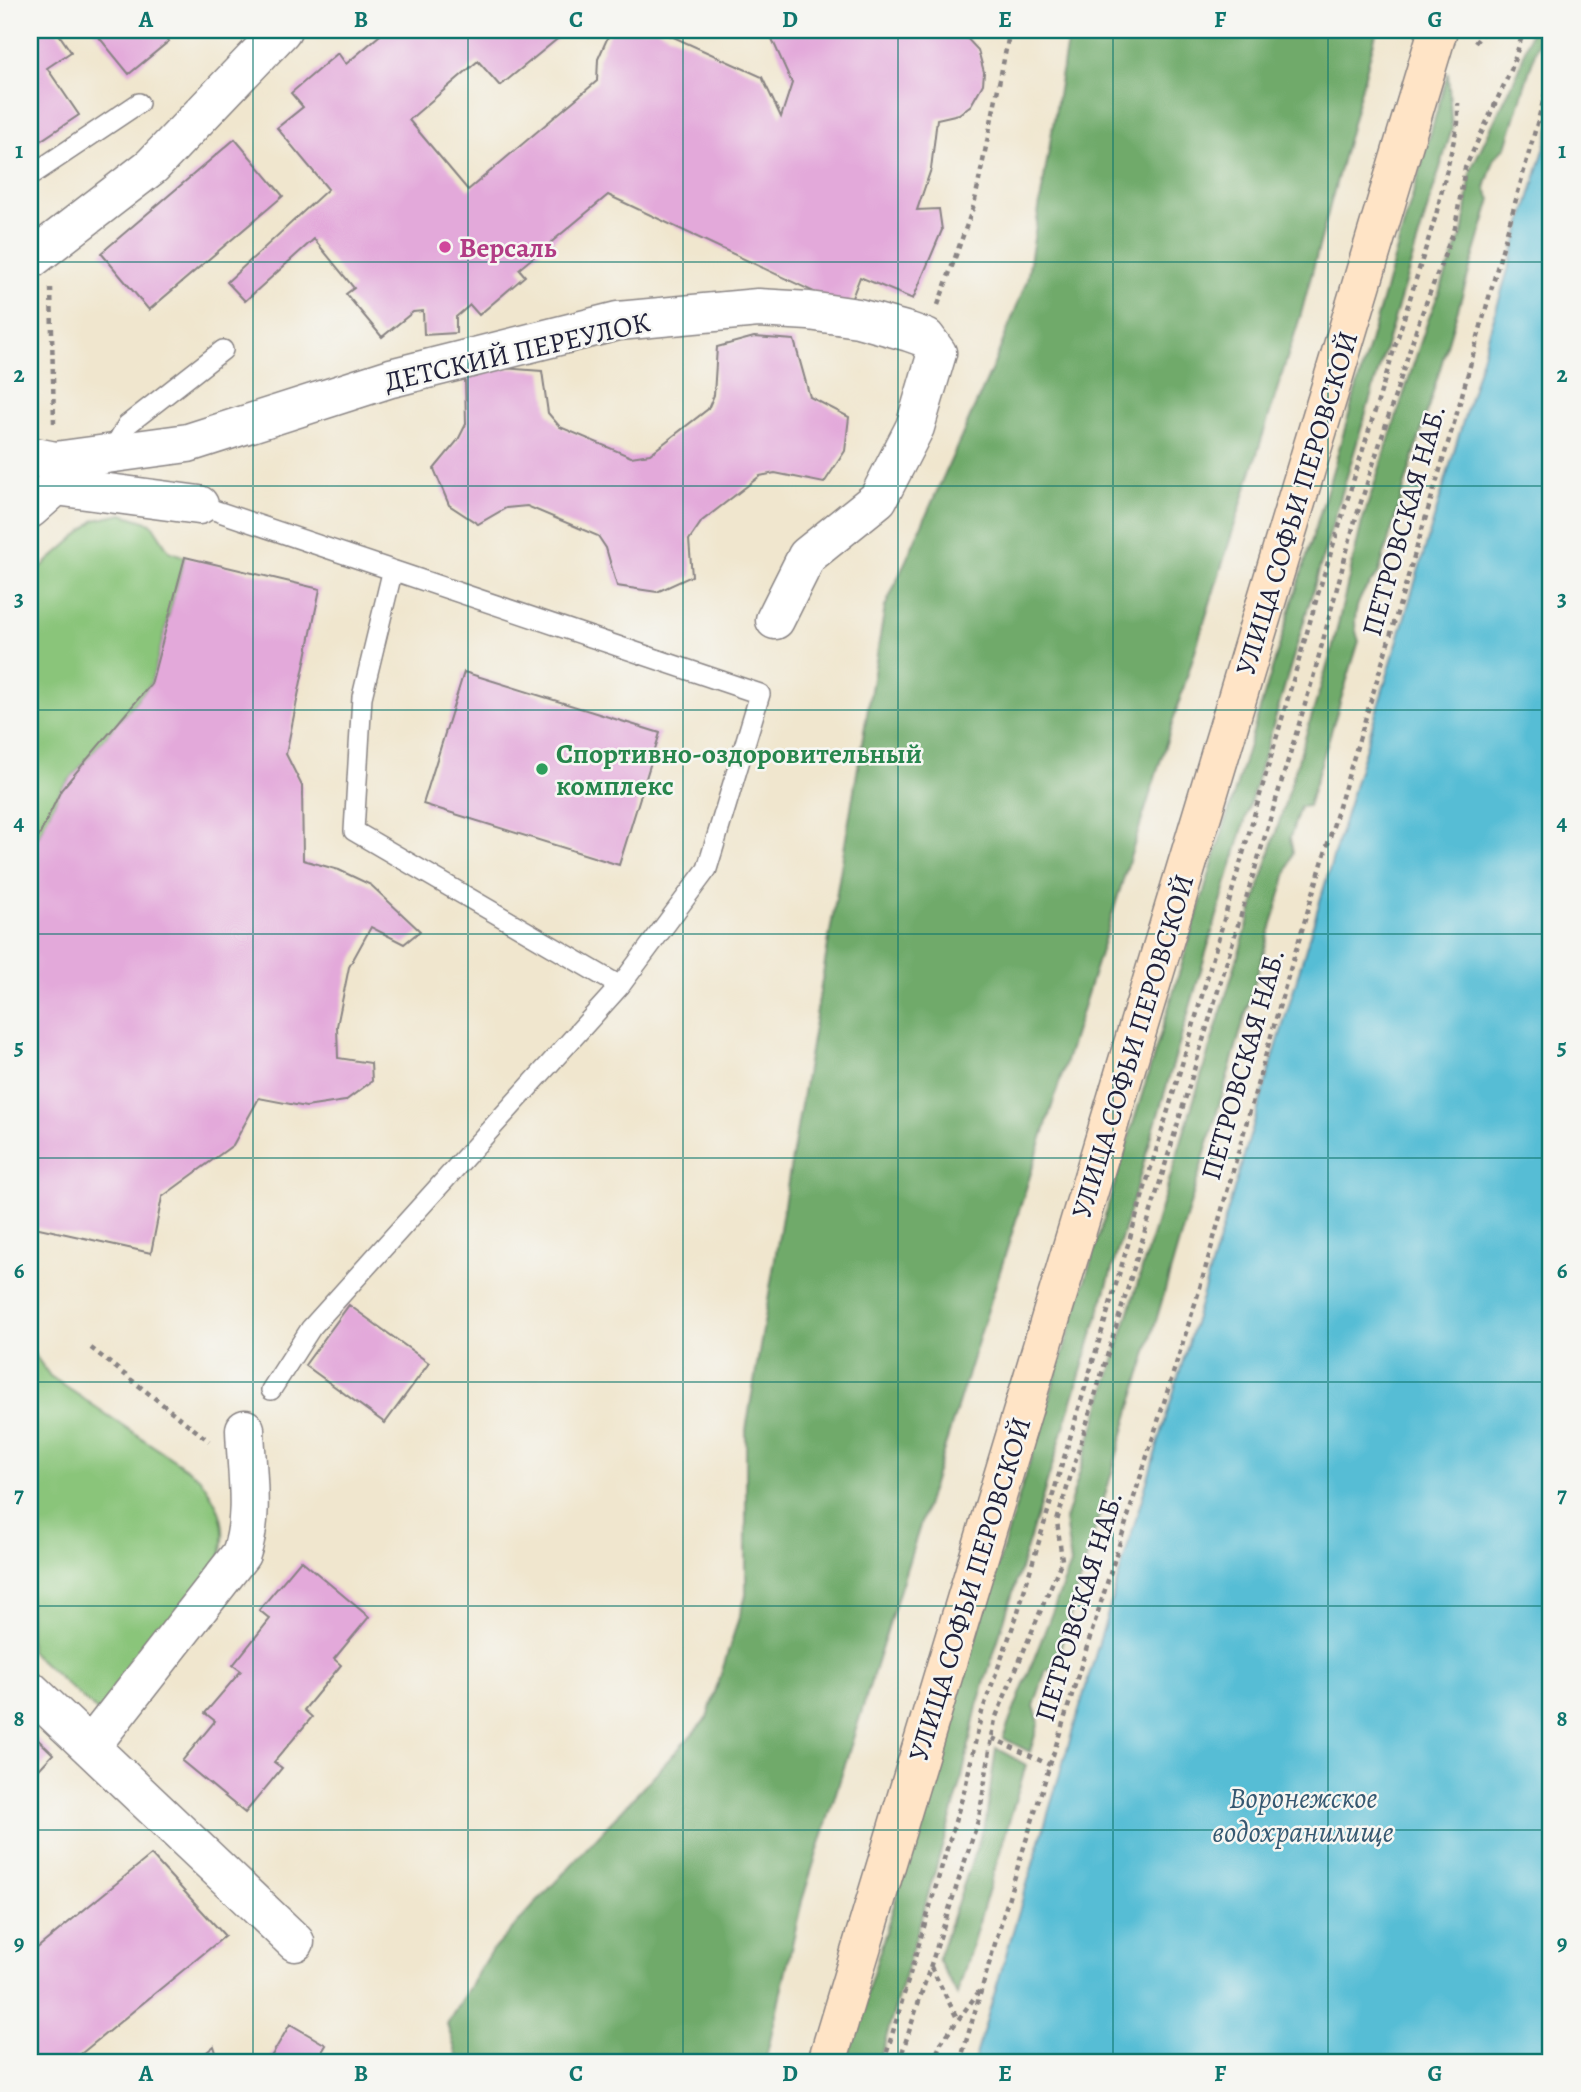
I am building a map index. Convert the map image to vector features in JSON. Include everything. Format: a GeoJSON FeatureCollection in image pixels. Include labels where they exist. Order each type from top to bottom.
{"type":"FeatureCollection","features":[{"type":"Feature","properties":{"kind":"main road","name":"УЛИЦА СОФЬИ ПЕРОВСКОЙ"},"geometry":{"type":"LineString","coordinates":[[827,2062],[1438,30]]}},
{"type":"Feature","properties":{"kind":"street"},"geometry":{"type":"LineString","coordinates":[[40,253],[152,166],[282,30]]}},
{"type":"Feature","properties":{"kind":"street","name":"ДЕТСКИЙ ПЕРЕУЛОК"},"geometry":{"type":"LineString","coordinates":[[42,459],[110,454],[188,443],[391,378],[618,321],[758,308],[858,317],[926,338]]}},
{"type":"Feature","properties":{"kind":"street"},"geometry":{"type":"LineString","coordinates":[[775,620],[807,556],[878,499],[919,415],[936,353],[926,338]]}},
{"type":"Feature","properties":{"kind":"street"},"geometry":{"type":"LineString","coordinates":[[30,509],[56,486],[199,505]]}},
{"type":"Feature","properties":{"kind":"street"},"geometry":{"type":"LineString","coordinates":[[90,1747],[240,1554],[247,1537],[244,1429]]}},
{"type":"Feature","properties":{"kind":"street"},"geometry":{"type":"LineString","coordinates":[[30,1690],[295,1942]]}},
{"type":"Feature","properties":{"kind":"lane"},"geometry":{"type":"LineString","coordinates":[[30,176],[139,103]]}},
{"type":"Feature","properties":{"kind":"lane"},"geometry":{"type":"LineString","coordinates":[[110,454],[127,425],[223,349]]}},
{"type":"Feature","properties":{"kind":"lane"},"geometry":{"type":"LineString","coordinates":[[199,505],[392,573],[760,694],[707,869],[620,986],[311,1328],[271,1390]]}},
{"type":"Feature","properties":{"kind":"lane"},"geometry":{"type":"LineString","coordinates":[[392,573],[362,697],[354,831],[620,986]]}},
{"type":"Feature","properties":{"kind":"path"},"geometry":{"type":"LineString","coordinates":[[926,338],[974,205],[1010,30]]}},
{"type":"Feature","properties":{"kind":"path"},"geometry":{"type":"LineString","coordinates":[[1470,50],[1485,30]]}},
{"type":"Feature","properties":{"kind":"path"},"geometry":{"type":"LineString","coordinates":[[899,2062],[979,1818],[995,1719],[1062,1560],[1057,1521],[1313,678],[1353,524],[1419,321],[1455,228],[1465,168],[1511,70],[1524,30]]}},
{"type":"Feature","properties":{"kind":"path","name":"ПЕТРОВСКАЯ НАБ."},"geometry":{"type":"LineString","coordinates":[[960,2062],[1199,1291],[1284,990],[1457,413],[1551,73]]}},
{"type":"Feature","properties":{"kind":"path"},"geometry":{"type":"LineString","coordinates":[[884,2062],[965,1788],[982,1712],[1016,1618],[1188,1044],[1318,594],[1436,215],[1458,123],[1458,95]]}},
{"type":"Feature","properties":{"kind":"path"},"geometry":{"type":"LineString","coordinates":[[40,253],[42,459]]}},
{"type":"Feature","properties":{"kind":"path"},"geometry":{"type":"LineString","coordinates":[[92,1348],[246,1470]]}},
{"type":"Feature","properties":{"kind":"path"},"geometry":{"type":"LineString","coordinates":[[992,1738],[1050,1765]]}},
{"type":"Feature","properties":{"kind":"path"},"geometry":{"type":"LineString","coordinates":[[930,1966],[958,2020]]}},
{"type":"Feature","properties":{"kind":"path"},"geometry":{"type":"LineString","coordinates":[[933,2062],[940,2043],[982,1988]]}},
{"type":"Feature","properties":{"kind":"green space"},"geometry":{"type":"Polygon","coordinates":[[[1069,30],[1377,30],[1301,314],[802,1901],[765,2062],[459,2062],[447,2024],[489,1954],[707,1718],[746,1595],[746,1430],[885,607],[994,364],[1027,280],[1069,30]]]}},
{"type":"Feature","properties":{"kind":"green space"},"geometry":{"type":"Polygon","coordinates":[[[1531,30],[1542,30],[1506,147],[1495,157],[1485,188],[1491,199],[1378,575],[1366,589],[1358,605],[1355,623],[1359,641],[1308,806],[1300,807],[1290,838],[1293,852],[1055,1667],[1046,1670],[1034,1706],[1039,1722],[1030,1752],[1003,1738],[1071,1564],[1065,1520],[1332,650],[1362,522],[1427,323],[1464,229],[1471,169],[1519,70],[1531,30]]]}},
{"type":"Feature","properties":{"kind":"green space"},"geometry":{"type":"Polygon","coordinates":[[[1448,73],[1452,129],[1099,1313],[977,1706],[961,1783],[879,2062],[846,2062],[1327,490],[1448,73]]]}},
{"type":"Feature","properties":{"kind":"green space"},"geometry":{"type":"Polygon","coordinates":[[[122,514],[151,523],[169,551],[185,557],[151,684],[61,790],[38,838],[30,834],[30,577],[95,520],[122,514]]]}},
{"type":"Feature","properties":{"kind":"green space"},"geometry":{"type":"Polygon","coordinates":[[[30,1348],[50,1376],[199,1477],[217,1505],[222,1524],[221,1557],[100,1714],[30,1651],[30,1348]]]}},
{"type":"Feature","properties":{"kind":"green space"},"geometry":{"type":"Polygon","coordinates":[[[996,1748],[1026,1765],[957,1995],[938,1959],[986,1820],[996,1748]]]}},
{"type":"Feature","properties":{"kind":"water","name":"Воронежское водохранилище"},"geometry":{"type":"Polygon","coordinates":[[[1551,126],[1551,2062],[974,2062],[1551,126]]]}},
{"type":"Feature","properties":{"kind":"building"},"geometry":{"type":"Polygon","coordinates":[[[30,30],[56,30],[71,52],[47,68],[79,115],[37,143],[30,132],[30,30]]]}},
{"type":"Feature","properties":{"kind":"building"},"geometry":{"type":"Polygon","coordinates":[[[93,30],[160,30],[169,41],[129,74],[93,30]]]}},
{"type":"Feature","properties":{"kind":"building"},"geometry":{"type":"Polygon","coordinates":[[[386,30],[558,30],[562,35],[500,86],[478,61],[409,120],[468,190],[597,81],[598,59],[611,30],[658,30],[762,77],[781,117],[792,83],[768,30],[953,30],[964,35],[978,50],[984,72],[983,84],[971,105],[959,114],[937,119],[931,169],[917,210],[939,209],[942,230],[913,299],[860,277],[848,308],[608,195],[519,269],[525,276],[479,315],[470,305],[456,317],[456,333],[424,335],[423,311],[413,312],[382,337],[346,294],[354,288],[314,239],[245,301],[227,282],[328,189],[277,128],[303,107],[291,93],[338,53],[346,64],[386,30]]]}},
{"type":"Feature","properties":{"kind":"building"},"geometry":{"type":"Polygon","coordinates":[[[235,139],[283,196],[149,310],[101,253],[235,139]]]}},
{"type":"Feature","properties":{"kind":"building"},"geometry":{"type":"Polygon","coordinates":[[[754,337],[794,340],[810,397],[849,417],[845,451],[824,483],[775,473],[760,476],[702,521],[689,540],[692,576],[657,592],[617,586],[606,548],[598,536],[527,506],[506,508],[478,524],[449,505],[434,469],[458,440],[466,424],[465,378],[502,368],[542,371],[548,413],[560,427],[631,457],[650,454],[708,409],[714,395],[717,347],[754,337]]]}},
{"type":"Feature","properties":{"kind":"building"},"geometry":{"type":"Polygon","coordinates":[[[185,557],[320,589],[286,754],[302,786],[303,860],[339,870],[371,885],[420,931],[404,944],[371,927],[349,967],[337,1026],[338,1058],[371,1063],[372,1081],[345,1101],[306,1107],[259,1098],[233,1145],[162,1197],[151,1253],[30,1226],[30,855],[61,790],[151,684],[185,557]]]}},
{"type":"Feature","properties":{"kind":"building","name":"Спортивно-оздоровительный комплекс"},"geometry":{"type":"Polygon","coordinates":[[[464,672],[660,733],[619,865],[423,804],[464,672]]]}},
{"type":"Feature","properties":{"kind":"building"},"geometry":{"type":"Polygon","coordinates":[[[349,1305],[429,1363],[385,1423],[305,1365],[349,1305]]]}},
{"type":"Feature","properties":{"kind":"building"},"geometry":{"type":"Polygon","coordinates":[[[301,1560],[369,1617],[334,1659],[341,1665],[304,1710],[312,1717],[274,1762],[282,1768],[245,1813],[182,1761],[215,1721],[205,1713],[241,1671],[233,1665],[270,1619],[259,1610],[301,1560]]]}},
{"type":"Feature","properties":{"kind":"building"},"geometry":{"type":"Polygon","coordinates":[[[30,1732],[53,1754],[30,1779],[30,1732]]]}},
{"type":"Feature","properties":{"kind":"building"},"geometry":{"type":"Polygon","coordinates":[[[151,1855],[225,1936],[71,2062],[30,2062],[30,1954],[151,1855]]]}},
{"type":"Feature","properties":{"kind":"building"},"geometry":{"type":"Polygon","coordinates":[[[290,2024],[326,2045],[316,2062],[268,2062],[290,2024]]]}},
{"type":"Feature","properties":{"kind":"building"},"geometry":{"type":"Polygon","coordinates":[[[214,2046],[219,2062],[195,2062],[214,2046]]]}},
{"type":"Feature","properties":{"kind":"place","name":"Версаль"},"geometry":{"type":"Point","coordinates":[445,247]}},
{"type":"Feature","properties":{"kind":"place","name":"Спортивно-оздоровительный комплекс"},"geometry":{"type":"Point","coordinates":[542,769]}}]}
